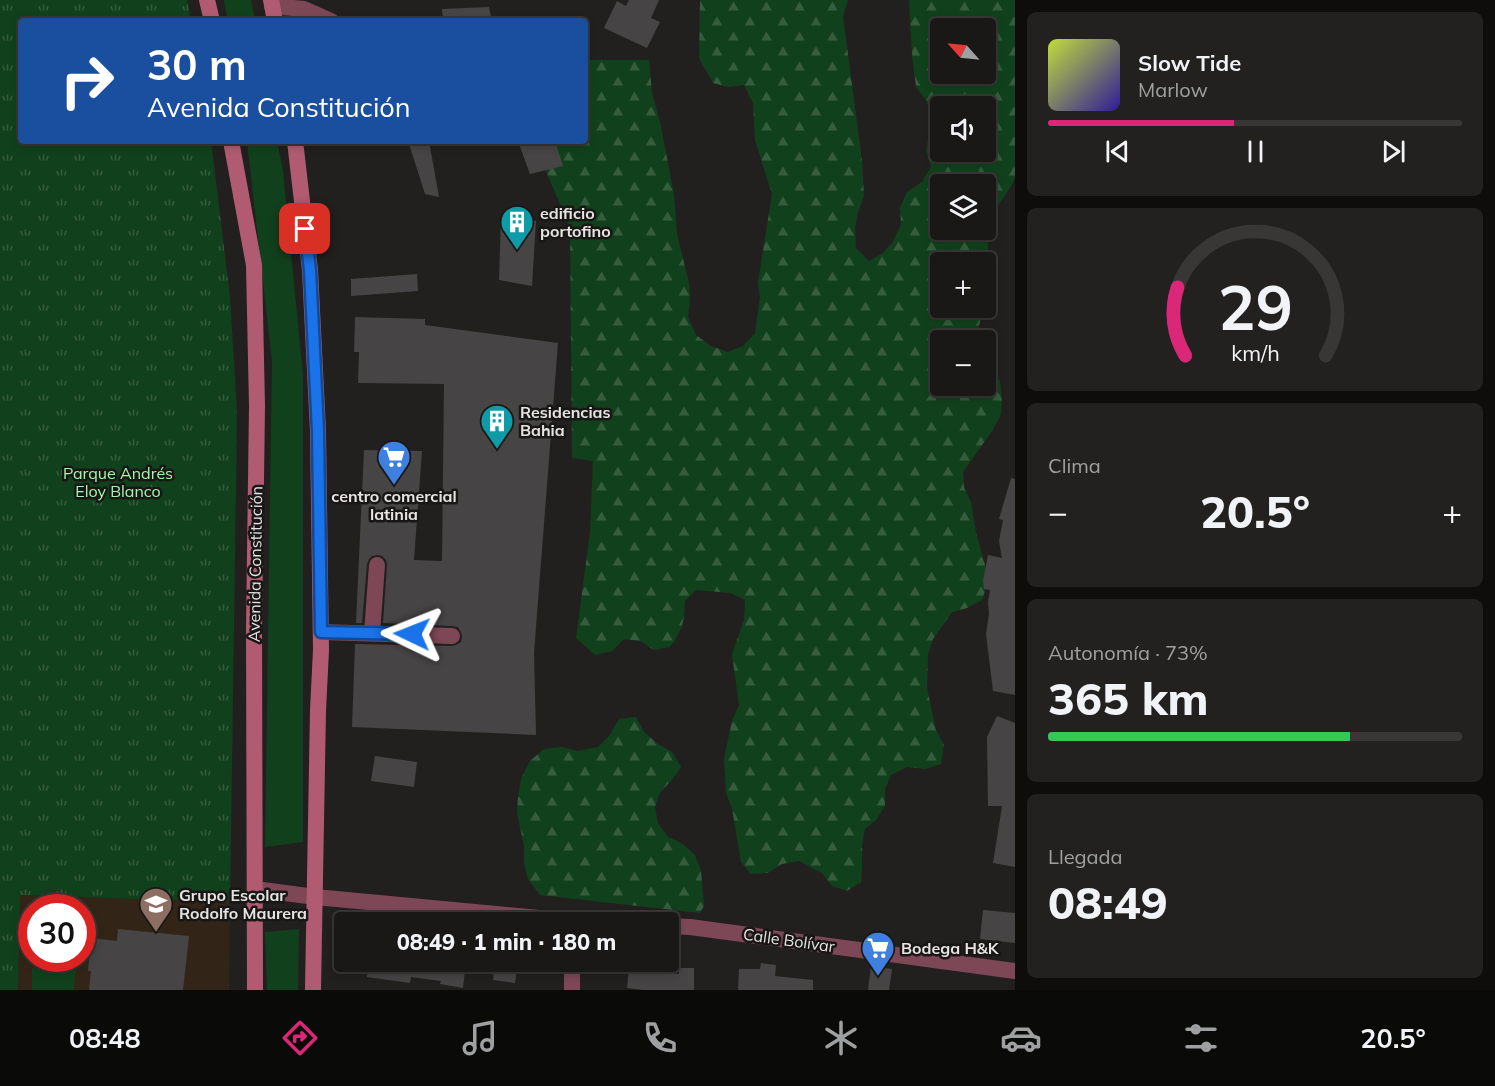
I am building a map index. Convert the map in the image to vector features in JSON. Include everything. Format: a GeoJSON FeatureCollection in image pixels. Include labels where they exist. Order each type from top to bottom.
{"type":"FeatureCollection","features":[{"type":"Feature","properties":{"kind":"main road"},"geometry":{"type":"LineString","coordinates":[[207,0],[211,18]]}},
{"type":"Feature","properties":{"kind":"main road","name":"Avenida Constitución"},"geometry":{"type":"LineString","coordinates":[[232,144],[254,265],[257,406],[254,629],[255,990]]}},
{"type":"Feature","properties":{"kind":"main road"},"geometry":{"type":"LineString","coordinates":[[295,144],[310,270],[318,431],[321,632],[313,990]]}},
{"type":"Feature","properties":{"kind":"street"},"geometry":{"type":"LineString","coordinates":[[272,9],[304,9],[324,18]]}},
{"type":"Feature","properties":{"kind":"street"},"geometry":{"type":"LineString","coordinates":[[372,633],[377,565]]}},
{"type":"Feature","properties":{"kind":"street"},"geometry":{"type":"LineString","coordinates":[[321,632],[452,636]]}},
{"type":"Feature","properties":{"kind":"street"},"geometry":{"type":"LineString","coordinates":[[255,889],[469,912]]}},
{"type":"Feature","properties":{"kind":"street","name":"Calle Bolívar"},"geometry":{"type":"LineString","coordinates":[[679,926],[1015,971]]}},
{"type":"Feature","properties":{"kind":"street"},"geometry":{"type":"LineString","coordinates":[[572,972],[572,990]]}},
{"type":"Feature","properties":{"kind":"shaded area","name":"Grupo Escolar Rodolfo Maurera"},"geometry":{"type":"Polygon","coordinates":[[[96,898],[230,902],[229,990],[18,990],[18,972],[96,972],[96,898]]]}},
{"type":"Feature","properties":{"kind":"green space","name":"Parque Andrés Eloy Blanco"},"geometry":{"type":"Polygon","coordinates":[[[0,0],[187,0],[190,18],[18,18],[18,144],[211,144],[230,297],[237,413],[230,902],[96,898],[96,894],[18,894],[18,990],[0,990],[0,0]]]}},
{"type":"Feature","properties":{"kind":"green space"},"geometry":{"type":"Polygon","coordinates":[[[224,0],[251,0],[254,18],[227,18],[224,0]]]}},
{"type":"Feature","properties":{"kind":"green space"},"geometry":{"type":"Polygon","coordinates":[[[700,0],[848,0],[843,16],[862,161],[864,196],[855,229],[856,248],[869,261],[883,253],[894,240],[901,224],[900,208],[907,192],[922,182],[931,167],[926,151],[930,128],[930,162],[996,162],[996,96],[930,96],[930,111],[926,100],[916,87],[909,0],[1015,0],[1015,178],[996,209],[996,174],[930,174],[930,240],[988,240],[987,252],[930,252],[930,318],[980,318],[978,330],[930,330],[930,396],[996,396],[996,376],[1000,381],[1001,414],[963,472],[964,487],[971,502],[976,533],[985,565],[987,585],[982,600],[967,608],[952,612],[933,639],[928,654],[927,688],[936,730],[944,745],[941,764],[925,769],[907,767],[891,775],[885,789],[885,805],[877,819],[865,829],[861,882],[847,891],[832,886],[822,873],[799,861],[782,864],[768,873],[751,874],[741,862],[732,808],[726,793],[724,758],[732,721],[739,705],[732,654],[744,620],[745,600],[731,593],[696,590],[685,601],[682,626],[670,647],[654,650],[640,641],[624,639],[612,651],[595,655],[576,638],[590,533],[593,461],[572,458],[570,227],[534,144],[588,144],[588,60],[649,60],[652,93],[661,126],[674,195],[677,234],[689,283],[688,317],[696,335],[711,346],[728,352],[743,346],[755,333],[760,298],[758,282],[772,194],[755,140],[753,103],[744,85],[728,87],[713,83],[699,58],[700,0]]]}},
{"type":"Feature","properties":{"kind":"green space"},"geometry":{"type":"Polygon","coordinates":[[[247,144],[278,144],[283,171],[303,375],[303,842],[265,847],[272,361],[247,144]]]}},
{"type":"Feature","properties":{"kind":"green space"},"geometry":{"type":"Polygon","coordinates":[[[636,717],[644,732],[672,752],[681,767],[660,792],[655,807],[658,823],[668,837],[683,844],[695,855],[701,871],[704,906],[700,913],[540,895],[528,879],[517,813],[521,779],[530,761],[544,749],[562,747],[578,751],[598,747],[610,735],[619,719],[636,717]]]}},
{"type":"Feature","properties":{"kind":"green space"},"geometry":{"type":"Polygon","coordinates":[[[299,929],[298,990],[267,990],[265,932],[299,929]]]}},
{"type":"Feature","properties":{"kind":"green space"},"geometry":{"type":"Polygon","coordinates":[[[32,972],[76,972],[74,990],[32,990],[32,972]]]}},
{"type":"Feature","properties":{"kind":"building"},"geometry":{"type":"Polygon","coordinates":[[[629,0],[659,0],[651,18],[660,22],[647,48],[604,28],[617,1],[626,6],[629,0]]]}},
{"type":"Feature","properties":{"kind":"building"},"geometry":{"type":"Polygon","coordinates":[[[489,7],[491,18],[443,18],[442,9],[489,7]]]}},
{"type":"Feature","properties":{"kind":"building"},"geometry":{"type":"Polygon","coordinates":[[[409,144],[430,144],[439,197],[425,194],[409,144]]]}},
{"type":"Feature","properties":{"kind":"building"},"geometry":{"type":"Polygon","coordinates":[[[519,144],[556,144],[563,166],[530,174],[519,144]]]}},
{"type":"Feature","properties":{"kind":"building","name":"edificio portofino"},"geometry":{"type":"Polygon","coordinates":[[[501,216],[536,221],[532,286],[499,280],[501,216]]]}},
{"type":"Feature","properties":{"kind":"building"},"geometry":{"type":"Polygon","coordinates":[[[417,274],[418,291],[351,296],[351,279],[417,274]]]}},
{"type":"Feature","properties":{"kind":"building"},"geometry":{"type":"Polygon","coordinates":[[[355,317],[425,319],[425,325],[558,343],[534,653],[536,735],[352,727],[355,644],[452,646],[461,642],[462,636],[458,627],[452,626],[383,623],[387,565],[386,560],[378,555],[372,556],[367,564],[362,623],[356,623],[364,450],[422,451],[414,560],[442,561],[444,384],[358,383],[359,352],[354,352],[355,317]]]}},
{"type":"Feature","properties":{"kind":"building"},"geometry":{"type":"Polygon","coordinates":[[[1011,478],[1015,479],[1015,695],[993,691],[986,634],[990,590],[984,589],[983,581],[988,555],[1002,558],[999,541],[1003,520],[999,519],[1011,478]]]}},
{"type":"Feature","properties":{"kind":"building"},"geometry":{"type":"Polygon","coordinates":[[[997,716],[1015,723],[1015,867],[993,863],[1002,806],[988,806],[987,737],[997,716]]]}},
{"type":"Feature","properties":{"kind":"building"},"geometry":{"type":"Polygon","coordinates":[[[375,756],[417,762],[414,787],[371,781],[375,756]]]}},
{"type":"Feature","properties":{"kind":"building"},"geometry":{"type":"Polygon","coordinates":[[[983,910],[1015,913],[1015,943],[980,939],[983,910]]]}},
{"type":"Feature","properties":{"kind":"building"},"geometry":{"type":"Polygon","coordinates":[[[118,929],[189,936],[183,990],[89,990],[91,972],[96,972],[96,939],[117,941],[118,929]]]}},
{"type":"Feature","properties":{"kind":"building"},"geometry":{"type":"Polygon","coordinates":[[[761,963],[776,965],[775,976],[813,980],[813,990],[738,990],[739,969],[760,969],[761,963]]]}},
{"type":"Feature","properties":{"kind":"building"},"geometry":{"type":"Polygon","coordinates":[[[871,966],[892,969],[889,990],[868,990],[871,966]]]}},
{"type":"Feature","properties":{"kind":"building"},"geometry":{"type":"Polygon","coordinates":[[[679,968],[694,968],[694,990],[627,988],[629,972],[679,974],[679,968]]]}},
{"type":"Feature","properties":{"kind":"building"},"geometry":{"type":"Polygon","coordinates":[[[368,972],[465,972],[463,988],[440,984],[441,981],[411,977],[410,983],[367,977],[368,972]]]}},
{"type":"Feature","properties":{"kind":"building"},"geometry":{"type":"Polygon","coordinates":[[[494,972],[517,972],[515,983],[493,980],[494,972]]]}},
{"type":"Feature","properties":{"kind":"place","name":"edificio portofino"},"geometry":{"type":"Point","coordinates":[517,251]}},
{"type":"Feature","properties":{"kind":"place","name":"Residencias Bahia"},"geometry":{"type":"Point","coordinates":[497,450]}},
{"type":"Feature","properties":{"kind":"place","name":"centro comercial latinia"},"geometry":{"type":"Point","coordinates":[394,486]}},
{"type":"Feature","properties":{"kind":"place","name":"Grupo Escolar Rodolfo Maurera"},"geometry":{"type":"Point","coordinates":[156,933]}},
{"type":"Feature","properties":{"kind":"place","name":"Bodega H&K"},"geometry":{"type":"Point","coordinates":[878,977]}},
{"type":"Feature","properties":{"kind":"route"},"geometry":{"type":"LineString","coordinates":[[305,229],[310,270],[318,431],[321,632],[412,634]]}}]}
